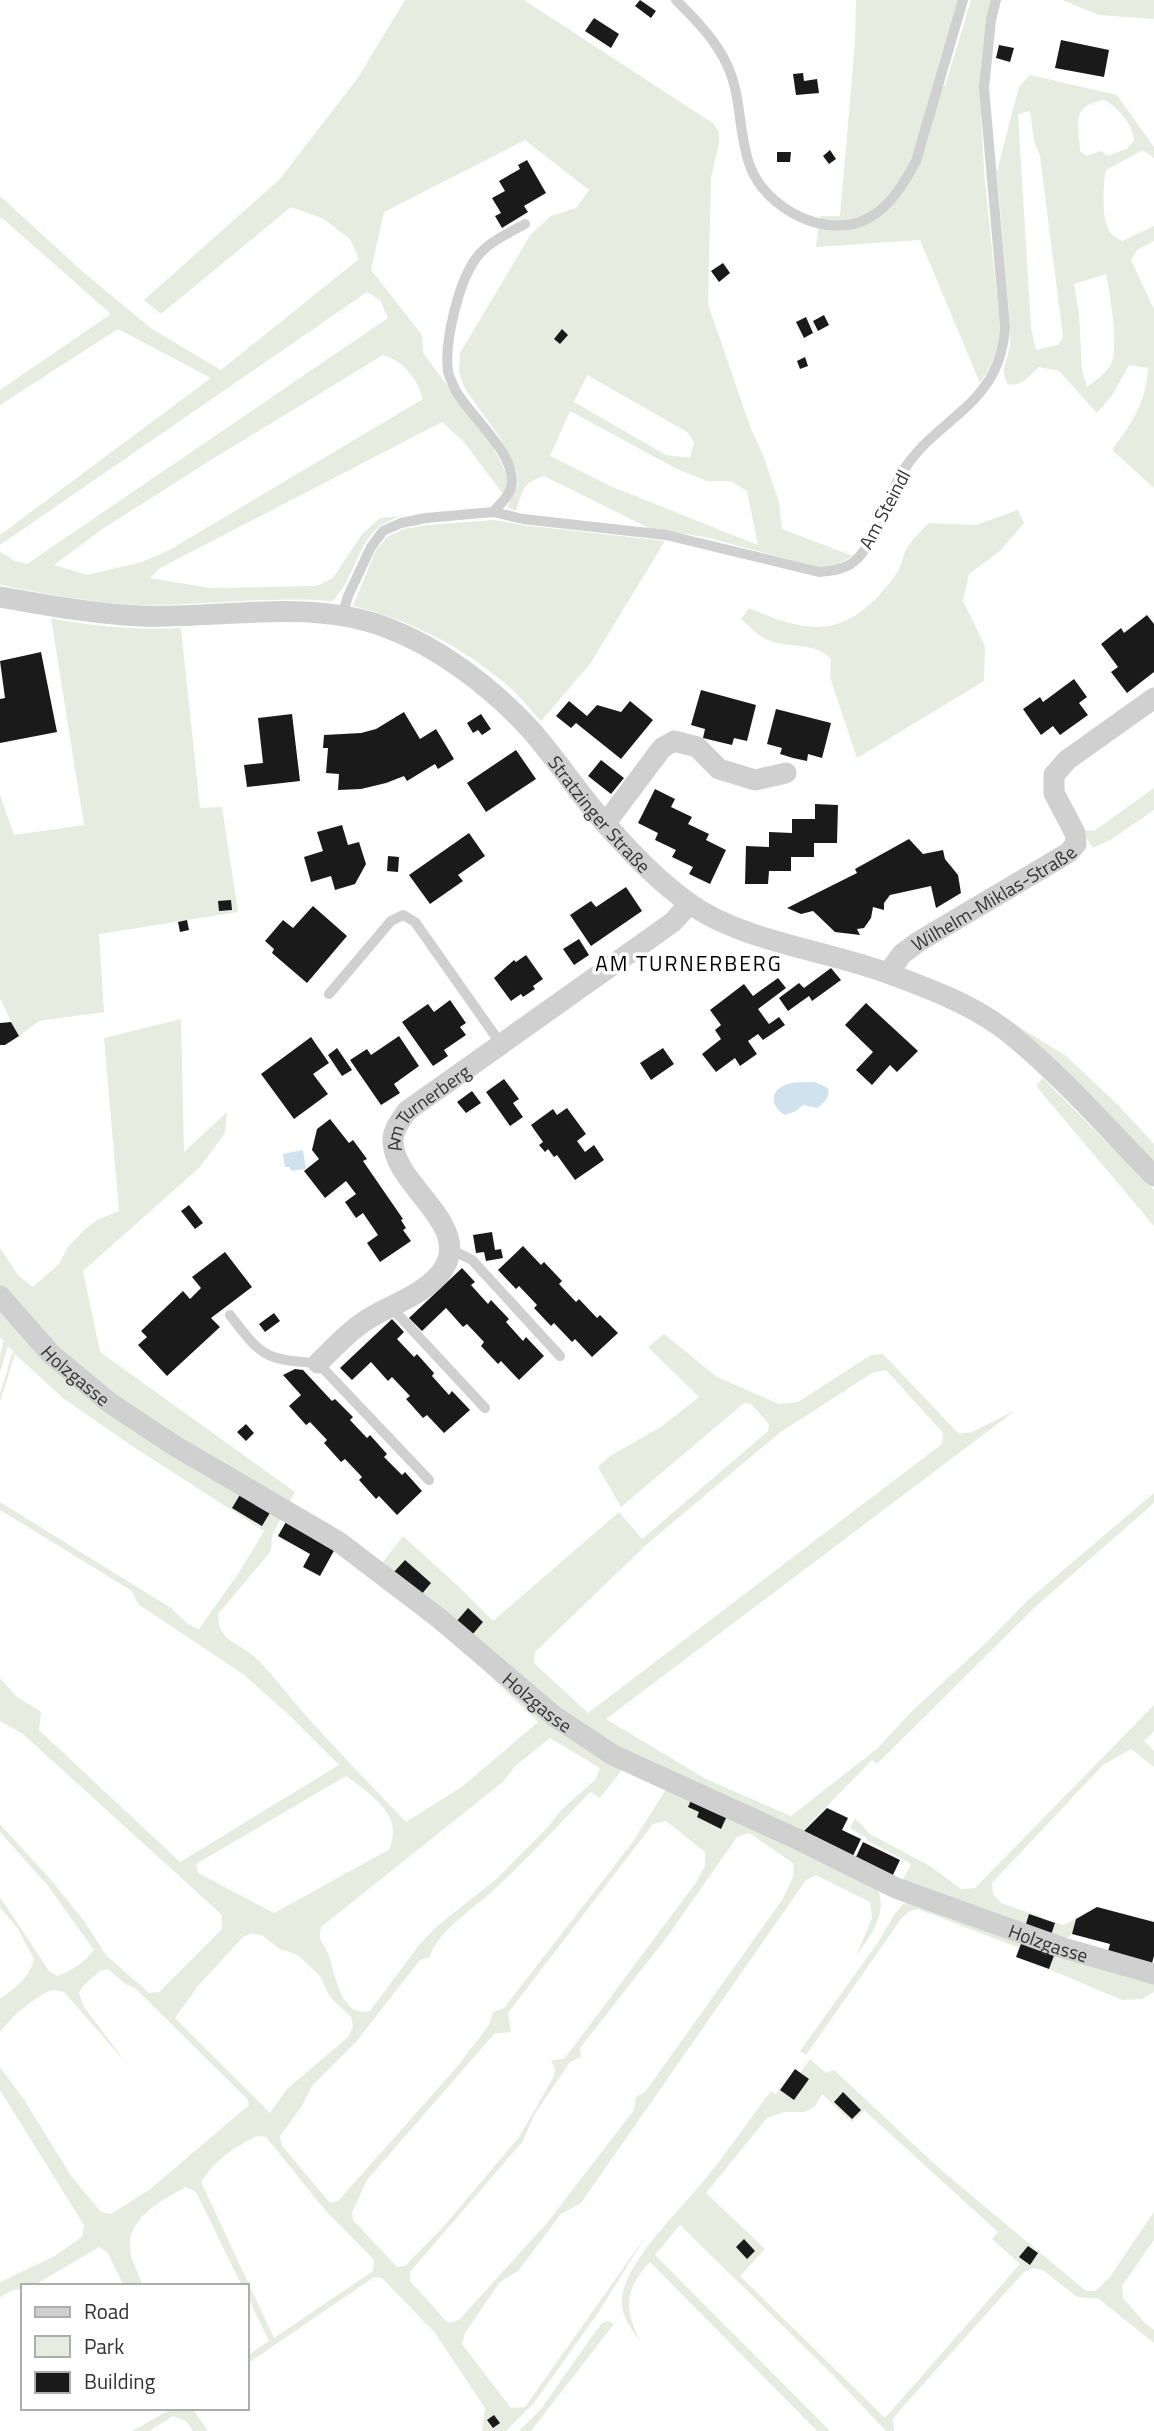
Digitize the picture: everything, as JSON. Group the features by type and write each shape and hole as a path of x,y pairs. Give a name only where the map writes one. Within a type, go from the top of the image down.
{"street":[{"name":"Stratzinger Straße","path":"0,597 88,613 144,616 297,611 342,616 384,627 421,644 454,664 499,698 531,729 605,824 645,865 689,904 729,927 888,973 965,1005 1007,1032 1049,1070 1154,1176"},
{"name":"Wilhelm-Miklas-Straße","path":"888,973 902,954 918,942 1068,853 1076,844 1075,833 1054,793 1054,775 1067,760 1154,698"},
{"path":"605,824 662,748 674,741 697,747 719,769 755,780 786,773"},
{"name":"Am Turnerberg","path":"450,1249 446,1228 402,1168 395,1153 393,1139 397,1126 407,1111 673,922 689,904"},
{"path":"318,1363 362,1323 426,1287 443,1270 450,1249"},
{"name":"Holzgasse","path":"0,1296 51,1354 110,1403 175,1447 339,1542 440,1619 554,1716 613,1755 795,1838 896,1888 1060,1947 1154,1974"}],"lane":[{"path":"676,0 712,40 728,66 737,95 750,167 761,185 776,202 796,215 819,223 842,225 867,219 886,205 903,185 916,162 963,0"},
{"name":"Am Steindl","path":"342,616 348,596 371,547 383,531 401,523 426,518 493,512 523,519 666,535 819,572 839,570 856,560 869,544 900,477 914,456 984,389 998,367 1004,346 1005,327 984,88 991,20 996,0"},
{"path":"493,512 508,495 513,484 511,473 494,439 457,392 448,373 447,351 453,317 469,270 477,256 491,244 525,224"},
{"path":"328,994 391,921 403,915 415,922 501,1044"},
{"path":"450,1249 472,1260 560,1356"},
{"path":"391,1307 485,1408"},
{"path":"230,1315 253,1344 270,1357 318,1363 429,1480"}],"green space":[{"path":"405,0 524,0 714,124 719,132 719,143 711,178 708,304 779,502 782,529 853,556 837,565 818,567 705,537 651,529 544,476 527,485 516,511 507,507 518,485 517,472 499,436 465,389 459,373 460,353 531,234 551,216 576,208 589,190 525,140 384,212 371,270 422,335 423,353 490,442 506,473 508,484 503,494 463,441 442,422 160,568 150,578 210,588 316,586 333,578 362,534 380,518 400,516 382,525 365,542 345,583 332,601 144,605 72,598 0,585 0,552 15,561 27,564 388,318 380,300 367,292 0,545 0,535 211,378 118,329 0,405 0,390 111,314 0,219 0,196 82,271 152,329 221,370 359,259 350,239 324,219 291,207 161,314 144,300 280,179 357,79","holes":["383,355 409,371 423,399 171,549 142,562 87,575 54,565 101,530","587,375 687,432 694,442 690,458 666,455 574,402","570,411 677,469 707,481 730,481 747,491 758,545 610,486 550,456"]},
{"path":"856,0 959,0 935,86 945,86 971,0 991,0 980,89 984,172 1000,327 994,356 980,383 920,240 816,247 820,216 840,216 855,43"},
{"path":"1062,0 1154,0 1154,19 1099,15"},
{"path":"1030,75 1117,95 1154,147 1154,158 1143,150 1106,170 1104,214 1108,229 1122,241 1154,226 1154,241 1137,250 1131,260 1154,309 1154,488 1112,450 1132,421 1141,402 1148,368 1129,365 1113,394 1097,413 1059,371 1039,367 1017,384 1008,384 1006,380 1004,371 1010,344 1010,326 997,171 1019,87","holes":["1104,100 1124,117 1134,140 1128,148 1108,156 1101,151 1086,156 1080,151 1079,117 1086,107","1030,111 1034,141 1040,156 1063,337 1058,345 1036,350 1031,328 1018,114","1106,274 1111,306 1114,333 1111,364 1104,374 1087,387 1082,371 1079,313 1074,284"]},
{"path":"1018,510 1024,523 1000,551 969,574 963,601 985,646 984,681 857,758 830,677 831,659 809,647 768,640 741,619 749,608 793,624 812,627 845,621 878,597 896,574 909,545 928,523 976,525"},
{"path":"494,520 665,541 590,664 541,721 507,685 454,647 415,627 353,606 376,550 387,537 404,529 428,525"},
{"path":"51,618 116,627 181,628 200,808 222,807 238,912 99,934 104,1012 39,1021 19,1036 0,999 0,795 14,835 84,825"},
{"path":"1154,788 1154,810 1110,840 1093,848 1081,830 1094,831"},
{"path":"181,1019 184,1152 227,1112 225,1133 200,1167 83,1271 100,1352 295,1492 272,1535 271,1551 218,1614 219,1624 226,1637 257,1659 406,1822 463,1786 538,1722 436,1625 625,1766 600,1798 590,1792 544,1841 440,1938 430,1957 420,1960 356,2042 312,2086 302,2106 280,2136 282,2146 330,2203 338,2201 456,2068 489,2025 493,2012 504,2008 632,1843 668,1786 876,1886 880,1895 880,1914 856,1956 872,1918 870,1902 816,1875 806,1880 581,2203 561,2214 518,2271 500,2282 465,2333 462,2344 511,2408 525,2407 646,2236 598,2313 534,2403 506,2431 482,2431 485,2408 435,2333 382,2278 374,2277 248,2363 248,2355 269,2341 248,2297 248,2284 241,2284 196,2192 186,2187 148,2211 134,2228 130,2249 142,2284 123,2284 107,2252 99,2247 36,2284 21,2284 21,2289 0,2297 0,2282 55,2256 82,2237 84,2225 0,2090 0,2067 25,2101 71,2176 101,2212 111,2214 149,2190 249,2105 248,2100 136,1989 108,1969 100,1971 79,1993 84,2007 127,2064 62,1991 53,1990 39,1996 0,2032 0,1999 25,1977 34,1959 18,1929 0,1907 0,1897 49,1971 57,1976 77,1966 94,1950 48,1886 0,1832 0,1824 52,1881 84,1921 106,1955 149,1993 159,1992 222,1929 222,1915 23,1734 0,1721 0,1678 17,1697 41,1712 39,1730 180,1862 339,1765 243,1674 138,1604 132,1591 0,1510 0,1502 171,1608 189,1625 199,1629 240,1571 264,1531 63,1398 15,1354 0,1402 13,1351 8,1346 0,1372 0,1355 4,1341 0,1338 0,1248 18,1275 33,1287 59,1264 68,1247 85,1229 97,1220 119,1211 104,1038","holes":["550,1738 600,1768 595,1780 562,1809 548,1827 495,1880 436,1927 419,1945 370,2011 360,2012 352,2008 345,2001 336,1982 328,1953 320,1939 321,1927 504,1781 514,1767","346,1776 376,1799 388,1814 393,1833 390,1849 274,1913 198,1873 196,1864","666,1821 705,1852 705,1866 695,1884 565,2058 551,2061 555,2069 553,2078 519,2137 444,2226 405,2266 397,2267 353,2220 352,2212 367,2180 494,2034 511,2032 508,2013 653,1824","749,1833 793,1863 794,1875 782,1900 645,2092 636,2097 634,2110 547,2223 459,2320 448,2323 410,2281 410,2272 523,2141 534,2115 570,2062 581,2057 580,2048 667,1937 737,1837","252,1933 263,1936 280,1949 298,1955 320,1976 330,1997 351,2017 353,2026 348,2037 287,2089 270,2113 175,2018 198,1986 243,1937","257,2136 266,2137 326,2211 374,2260 373,2271 274,2338 201,2182 226,2155"]},
{"path":"1015,1024 1066,1056 1118,1105 1154,1144 1154,1162 1057,1062"},
{"path":"1043,1078 1154,1190 1154,1226 1036,1086"},
{"path":"664,1334 717,1377 779,1404 798,1402 871,1355 883,1354 959,1434 972,1432 1016,1410 606,1719 706,1779 791,1816 877,1749 911,1712 1028,1600 1154,1493 1154,1503 1035,1607 877,1764 872,1760 798,1836 614,1751 380,1566 403,1536 493,1621 619,1512 642,1539 768,1431 769,1424 751,1404 744,1403 621,1507 598,1467 610,1456 661,1427 699,1397 648,1347","holes":["886,1370 943,1433 942,1444 588,1713 534,1663 535,1652 646,1545 778,1434 872,1373"]},
{"path":"1154,1705 1154,1731 1144,1741 1154,1751 1154,1767 1131,1749 1103,1765 992,1883 993,1894 1001,1903 1063,1925 1076,1919 1072,1934 1064,1941 901,1884 911,1864 866,1840 867,1838 850,1828 855,1818 870,1834 930,1866 961,1889 975,1888"},
{"path":"913,1901 1022,1941 1019,1948 918,1909 910,1911 901,1919 806,2055 800,2051 879,1941 894,1915 903,1904"},
{"path":"1055,1953 1154,1980 1154,1992 1142,1999 1122,2000 1049,1969"},
{"path":"810,2059 826,2073 834,2070 940,2169 1086,2291 1096,2291 1109,2278 1154,2212 1154,2240 1122,2286 1123,2298 1154,2330 1154,2343 1099,2299 1077,2297 1043,2270 1033,2268 1024,2272 900,2410 893,2419 894,2431 886,2431 833,2375 680,2225 655,2255 830,2431 817,2431 650,2262 635,2282 629,2300 631,2319 640,2341 626,2321 622,2303 626,2283 634,2267 771,2091 776,2095 780,2090 795,2099 809,2079 800,2073","holes":["822,2094 852,2122 864,2110 998,2232 992,2239 1020,2264 885,2418 740,2276 765,2249 706,2193 767,2118 784,2112 805,2112 815,2106"]},
{"path":"609,2321 614,2324 531,2431 519,2431 541,2409 602,2323"},
{"path":"169,2410 193,2410 208,2431 193,2431 186,2421 173,2416 149,2431 132,2431"}],"water":[{"path":"815,1082 828,1088 826,1100 817,1108 803,1105 785,1115 780,1112 774,1095 780,1088 792,1083"},
{"path":"303,1150 306,1169 292,1171 285,1167 283,1154"}],"building":[{"path":"640,0 656,11 651,18 635,6"},
{"path":"594,18 619,34 611,48 585,31"},
{"path":"1061,40 1109,50 1104,77 1055,68"},
{"path":"999,45 1014,48 1010,62 996,58"},
{"path":"803,73 804,81 817,79 819,93 796,95 793,74"},
{"path":"830,150 836,159 829,164 823,156"},
{"path":"777,152 791,152 790,162 777,162"},
{"path":"527,160 546,193 524,206 528,212 502,228 495,216 501,213 492,198 505,191 499,181 520,169 518,165"},
{"path":"723,263 730,273 719,282 711,271"},
{"path":"824,315 829,325 818,331 813,321"},
{"path":"806,317 813,333 804,338 796,322"},
{"path":"562,329 568,335 560,344 554,339"},
{"path":"805,357 808,366 800,369 797,361"},
{"path":"1147,615 1154,624 1154,672 1127,693 1111,672 1118,667 1101,644 1121,628 1124,633"},
{"path":"41,652 57,732 0,743 0,699 5,698 0,661"},
{"path":"1074,679 1087,697 1079,703 1088,715 1060,735 1053,726 1041,735 1023,709 1040,697 1043,702"},
{"path":"701,690 756,705 747,741 734,738 732,745 703,738 705,729 691,725"},
{"path":"569,701 587,716 597,705 621,712 630,701 653,720 621,759 576,723 571,728 556,716"},
{"path":"776,709 831,723 822,758 808,754 807,761 793,758 780,754 782,748 767,744"},
{"path":"404,712 420,739 436,729 454,759 438,769 435,764 407,781 404,776 361,789 338,790 339,774 326,773 328,748 323,748 324,735 361,733 376,729"},
{"path":"292,714 300,781 247,787 244,765 263,763 258,718"},
{"path":"481,714 491,729 482,735 478,730 473,733 467,723"},
{"path":"516,750 536,779 486,812 467,783"},
{"path":"601,760 624,778 611,794 588,776"},
{"path":"655,789 675,799 671,807 692,817 688,824 709,834 706,840 726,850 710,884 689,874 693,867 672,857 676,850 655,840 658,833 638,823"},
{"path":"815,804 838,805 837,843 814,843 814,857 791,857 791,871 769,871 768,884 745,884 746,846 769,847 769,832 792,833 792,819 815,819"},
{"path":"342,825 348,845 359,842 366,864 355,884 335,890 331,876 311,882 304,857 323,851 317,832"},
{"path":"469,833 485,856 458,875 463,881 430,904 409,875"},
{"path":"909,839 923,854 943,850 945,859 958,875 961,893 936,908 931,886 890,895 884,903 884,910 873,907 871,918 864,928 857,929 860,935 835,932 813,911 801,914 787,908 857,873 855,869"},
{"path":"388,856 399,857 398,872 387,871"},
{"path":"626,887 642,911 591,946 570,915 591,901 596,907"},
{"path":"231,900 232,910 219,911 218,901"},
{"path":"313,906 347,936 307,983 272,953 274,949 265,941 283,920 293,928"},
{"path":"187,920 189,930 180,932 178,922"},
{"path":"579,939 589,955 574,965 563,949"},
{"path":"526,955 543,979 533,986 535,989 511,1001 494,978 514,960 516,962"},
{"path":"831,968 841,980 812,1001 809,996 788,1011 779,998 799,983 804,988"},
{"path":"778,978 786,988 758,1009 769,1024 779,1017 785,1025 763,1040 758,1034 748,1041 757,1054 740,1066 735,1058 716,1072 702,1054 721,1039 715,1030 721,1025 710,1010 744,984 753,996"},
{"path":"450,1000 466,1023 460,1027 466,1035 444,1050 448,1056 433,1066 402,1022 428,1004 434,1012"},
{"path":"866,1003 918,1051 897,1072 890,1065 872,1085 856,1070 873,1052 845,1025"},
{"path":"11,1022 19,1036 5,1045 0,1045 0,1023"},
{"path":"399,1036 419,1066 394,1084 400,1093 381,1105 350,1060 367,1049 371,1055"},
{"path":"311,1037 329,1063 313,1074 328,1094 294,1119 261,1074"},
{"path":"337,1048 352,1070 342,1076 328,1055"},
{"path":"663,1048 674,1064 651,1080 640,1063"},
{"path":"504,1079 519,1099 513,1103 523,1117 510,1126 486,1092"},
{"path":"472,1091 481,1103 466,1113 457,1102"},
{"path":"567,1108 586,1134 577,1141 585,1152 594,1145 604,1160 575,1180 557,1155 554,1157 548,1149 545,1152 539,1145 543,1142 531,1125 553,1109 557,1115"},
{"path":"330,1119 349,1143 353,1140 367,1159 363,1161 403,1219 401,1220 406,1228 403,1230 411,1241 380,1262 367,1243 378,1235 363,1213 356,1218 345,1202 356,1194 346,1181 325,1198 304,1171 319,1159 312,1150 317,1129"},
{"path":"189,1205 203,1223 195,1229 181,1211"},
{"path":"492,1232 495,1250 501,1249 503,1258 486,1261 484,1252 476,1253 473,1235"},
{"path":"523,1246 541,1265 544,1262 562,1281 559,1284 576,1302 579,1299 597,1318 600,1315 618,1333 592,1357 575,1339 572,1342 554,1323 551,1326 534,1308 537,1305 519,1286 516,1289 498,1270"},
{"path":"225,1252 252,1287 211,1318 220,1327 167,1376 138,1345 147,1337 141,1331 183,1291 190,1299 201,1288 192,1277"},
{"path":"462,1268 475,1282 471,1285 488,1304 491,1300 509,1319 506,1322 523,1341 526,1337 544,1356 519,1380 501,1361 498,1364 481,1346 484,1342 467,1324 463,1327 446,1308 422,1331 409,1318"},
{"path":"274,1313 280,1321 265,1332 259,1324"},
{"path":"392,1319 404,1332 397,1339 414,1357 417,1354 449,1395 452,1391 470,1410 444,1433 427,1415 423,1418 406,1399 410,1396 392,1377 388,1381 371,1362 352,1380 340,1368"},
{"path":"295,1369 303,1370 332,1401 335,1399 353,1417 350,1420 367,1438 370,1435 387,1454 384,1457 402,1475 405,1472 422,1491 397,1515 379,1496 376,1499 359,1480 362,1477 345,1459 341,1462 324,1443 327,1440 310,1422 306,1425 289,1406 301,1395 283,1375"},
{"path":"246,1424 254,1433 246,1441 237,1432"},
{"path":"241,1493 271,1511 262,1526 232,1508"},
{"path":"287,1520 336,1547 320,1576 303,1567 310,1554 278,1536"},
{"path":"405,1560 431,1583 421,1595 394,1572"},
{"path":"468,1608 483,1622 472,1635 456,1622"},
{"path":"692,1798 727,1816 721,1829 697,1817 699,1812 688,1807"},
{"path":"827,1808 848,1818 842,1830 861,1839 852,1858 802,1833"},
{"path":"863,1842 900,1860 892,1877 855,1859"},
{"path":"1097,1907 1154,1922 1154,1956 1151,1967 1107,1955 1110,1944 1072,1934 1076,1919"},
{"path":"1029,1914 1055,1923 1051,1935 1025,1927"},
{"path":"1022,1941 1055,1953 1049,1969 1016,1957"},
{"path":"795,2069 809,2079 794,2100 780,2090"},
{"path":"843,2092 861,2110 852,2119 834,2102"},
{"path":"744,2239 755,2251 747,2259 736,2247"},
{"path":"1028,2246 1038,2253 1030,2265 1019,2257"},
{"path":"494,2415 500,2423 493,2428 487,2420"}],"district":[{"name":"AM TURNERBERG","path":"689,963"}]}
